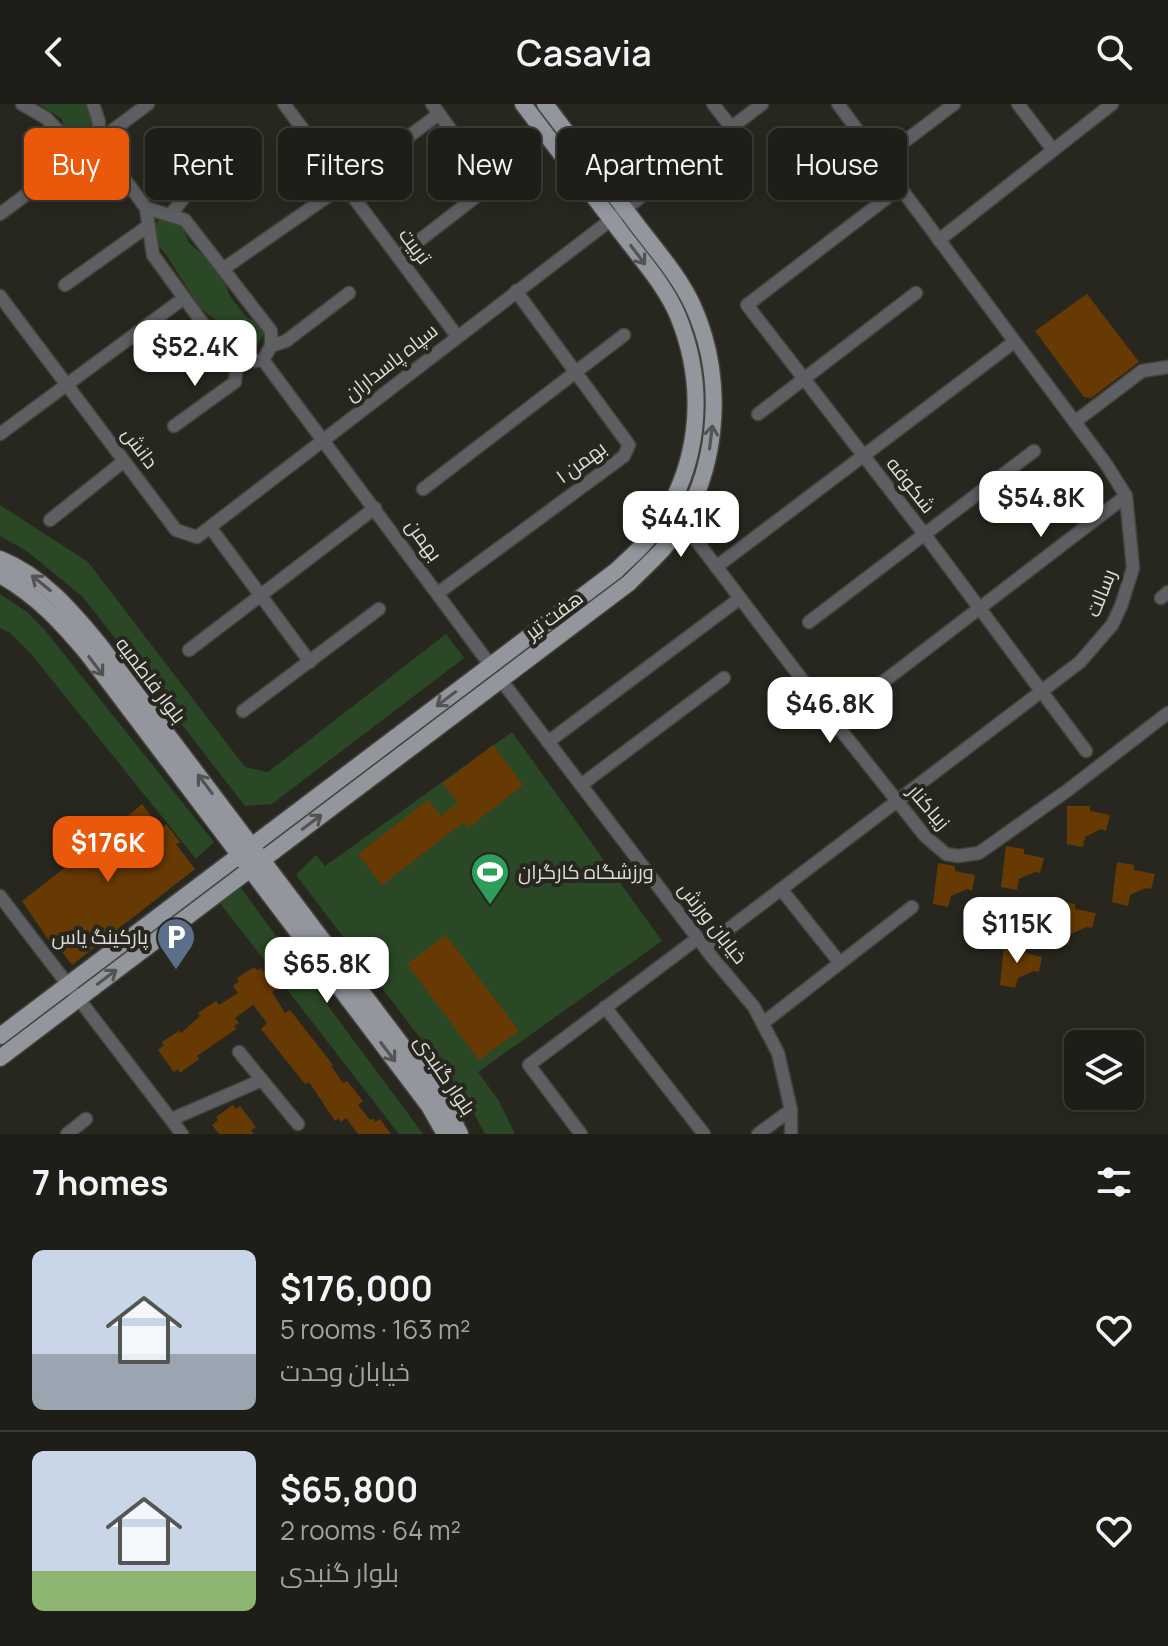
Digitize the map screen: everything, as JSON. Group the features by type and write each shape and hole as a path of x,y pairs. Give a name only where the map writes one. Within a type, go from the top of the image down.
{"main road":[{"name":"هفت تیر","path":"523,104 618,214"},
{"name":"هفت تیر","path":"72,992 496,673 617,570 651,536 676,496 692,452 697,405 692,358 687,343 670,302 618,214 545,104"},
{"name":"بلوار فاطمیه","path":"0,559 22,569 73,612 251,858"},
{"name":"بلوار فاطمیه","path":"0,575 34,596 62,622 251,858"},
{"name":"بلوار گنبدی","path":"251,858 429,1106 445,1134"},
{"name":"بلوار گنبدی","path":"251,858 441,1097 460,1134"},
{"path":"0,1036 72,992"},
{"path":"0,1058 72,992"}],"street":[{"path":"22,104 46,118 56,128"},
{"path":"93,104 98,128"},
{"path":"116,128 148,104"},
{"path":"713,104 731,127"},
{"name":"سپاه پاسداران","path":"197,537 762,104"},
{"name":"رسالت","path":"838,104 856,128"},
{"path":"907,140 954,104"},
{"path":"1018,104 1053,150"},
{"path":"939,240 1112,104"},
{"name":"تربیت","path":"291,107 305,128"},
{"path":"398,257 491,185 436,109 412,130"},
{"path":"129,185 146,208 153,255 217,343 237,363"},
{"name":"رسالت","path":"581,1134 529,1065 605,1007 781,889 1080,662 1102,638 1121,606 1133,568 1126,496 1076,421 907,195"},
{"path":"0,214 24,196"},
{"path":"171,214 182,200"},
{"path":"223,269 322,200"},
{"name":"تربیت","path":"355,200 457,336"},
{"name":"شکوفه","path":"884,200 747,305 925,535 1086,751"},
{"path":"146,208 185,220 271,331 271,346 263,360 237,363"},
{"path":"65,285 148,226"},
{"name":"بهمن ۱","path":"438,593 624,456 629,445 516,291"},
{"path":"271,346 286,341 349,293"},
{"path":"758,414 916,293"},
{"name":"دانش","path":"0,296 176,530 197,537"},
{"path":"0,434 184,298"},
{"path":"423,489 624,335"},
{"path":"716,567 1014,342"},
{"name":"بهمن","path":"263,360 496,673"},
{"path":"174,426 235,382 237,363"},
{"path":"1076,421 1142,371 1168,367"},
{"path":"809,622 1034,451"},
{"path":"50,520 124,461"},
{"path":"870,692 1126,496"},
{"path":"189,650 375,508"},
{"path":"210,527 310,662"},
{"name":"زیباکنار","path":"696,540 897,801 925,836 946,854 979,853 1168,713"},
{"path":"548,742 739,599"},
{"path":"243,711 379,609"},
{"name":"خیابان ورزش","path":"496,673 754,1007 778,1053 791,1110 791,1134"},
{"path":"581,785 724,678"},
{"path":"781,889 840,963"},
{"path":"0,896 182,1134"},
{"path":"763,1023 912,907"},
{"path":"605,1007 704,1134"},
{"path":"239,1052 298,1124"},
{"path":"172,1119 262,1080"},
{"path":"758,1134 791,1110"},
{"path":"67,1134 86,1119"}],"green space":[{"path":"39,104 86,104 92,123 88,127 69,128 63,125 62,119"},
{"path":"162,217 182,226 189,243 207,258 246,317 260,324 264,334 256,347 241,353 229,348 218,322 200,308 155,241 154,226"},
{"path":"0,505 88,562 245,767 268,772 446,634 464,658 272,804 245,806 83,597 28,552 0,536"},
{"path":"0,594 27,612 44,629 214,842 196,859 32,655 9,632 0,628"},
{"name":"ورزشگاه کارگران","path":"512,732 662,941 478,1072 499,1101 515,1134 485,1134 465,1097 296,875 316,855 325,866"},
{"path":"240,887 423,1134 399,1134 220,903"}],"building":[{"path":"1087,294 1139,362 1091,398 1084,397 1035,331"},
{"path":"493,745 523,785 468,828 464,822 382,885 358,854 428,800 441,816 458,803 443,783"},
{"path":"142,804 161,829 166,824 180,842 176,844 195,869 72,965 59,948 56,951 22,901 67,866 64,864 102,833 104,836"},
{"path":"1067,806 1090,806 1090,811 1110,815 1106,831 1101,829 1085,837 1083,847 1067,844"},
{"path":"1006,846 1024,849 1024,854 1044,858 1040,873 1019,879 1017,890 1001,887"},
{"path":"1117,862 1134,865 1134,870 1155,874 1151,889 1130,895 1128,906 1112,902"},
{"path":"938,863 975,875 972,891 967,889 951,896 948,907 933,904"},
{"path":"1058,901 1075,904 1075,909 1096,913 1092,928 1071,934 1069,945 1053,942"},
{"path":"446,935 519,1031 479,1060 407,964"},
{"path":"1004,945 1022,947 1022,952 1042,957 1039,972 1018,978 1015,988 1000,985"},
{"path":"254,967 257,970 261,968 277,988 272,992 285,1013 290,1010 333,1065 343,1083 347,1081 363,1101 358,1105 370,1120 373,1118 375,1122 380,1119 391,1134 358,1134 346,1118 341,1122 339,1118 335,1121 309,1082 305,1084 261,1029 267,1023 253,1005 235,1018 239,1023 234,1026 236,1029 197,1056 199,1059 180,1073 178,1069 174,1072 158,1050 164,1045 162,1042 179,1031 181,1033 200,1016 198,1013 216,1001 219,1005 238,993 233,986 239,981 237,978"},
{"path":"233,1105 236,1109 240,1106 256,1127 251,1130 254,1134 219,1134 212,1125 218,1120 216,1117"}],"place":[{"name":"ورزشگاه کارگران","path":"490,906"},
{"name":"پارکینگ یاس","path":"176,971"}]}
